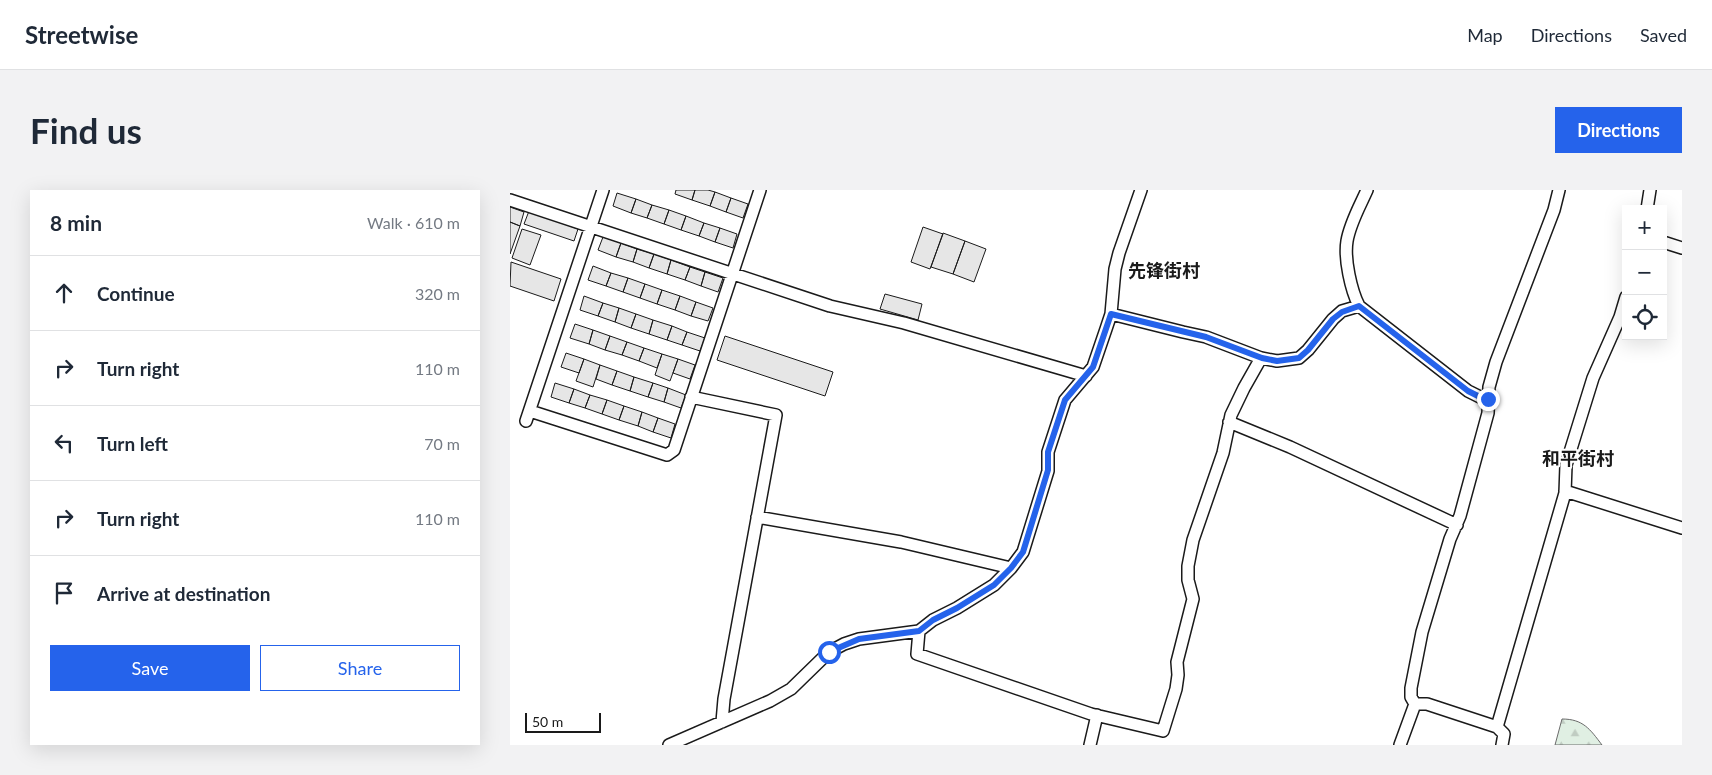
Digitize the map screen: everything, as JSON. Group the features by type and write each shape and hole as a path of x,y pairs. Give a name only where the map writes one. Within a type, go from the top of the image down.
{"street":[{"path":"603,190 528,416 667,455 674,450 760,190"},
{"path":"669,745 791,690 829,652 844,644 859,639 919,631 933,620 957,608 994,585 1011,568 1023,552 1048,470 1048,452 1065,400 1093,367 1111,314 1115,269 1119,253 1140,190"},
{"path":"1367,190 1354,218 1347,245 1347,262 1355,298 1359,306 1468,391 1488,401"},
{"path":"1400,745 1415,704 1411,697 1411,688 1422,632 1450,539 1460,516 1488,412 1489,387 1496,362 1554,210 1559,190"},
{"path":"1647,205 1650,190"},
{"path":"510,200 830,306 904,322 1086,376"},
{"path":"1667,243 1682,248"},
{"path":"1111,314 1206,337 1262,358 1277,361 1299,358 1308,350 1333,319 1342,312 1359,306"},
{"path":"1497,727 1565,491 1566,465 1590,386 1622,310"},
{"path":"919,631 917,654 1097,716 1163,731 1176,689 1177,662 1193,599 1188,580 1188,566 1193,540 1223,453 1229,422 1244,388 1262,358"},
{"path":"691,397 776,415 724,699 722,722"},
{"path":"1229,422 1290,447 1457,524"},
{"path":"1565,491 1682,528"},
{"path":"757,517 901,542 1011,568"},
{"path":"1415,704 1427,704 1497,727 1504,734 1502,745"},
{"path":"1090,745 1097,716"}],"green space":[{"path":"1562,719 1581,723 1594,734 1602,745 1555,745"}],"building":[{"path":"676,190 695,190 692,200 675,194"},
{"path":"695,190 715,192 710,206 692,200"},
{"path":"715,192 731,198 726,212 710,206"},
{"path":"617,193 636,199 631,213 613,206"},
{"path":"731,198 748,204 743,218 726,212"},
{"path":"636,199 652,205 647,218 631,213"},
{"path":"652,205 669,210 664,224 647,218"},
{"path":"510,207 524,212 520,226 510,222"},
{"path":"669,210 686,216 681,230 664,224"},
{"path":"529,211 578,229 574,241 524,224"},
{"path":"686,216 704,223 699,236 681,230"},
{"path":"510,222 520,226 510,254"},
{"path":"704,223 720,228 715,242 699,236"},
{"path":"923,227 943,234 930,269 911,262"},
{"path":"720,228 737,234 733,248 715,242"},
{"path":"522,229 541,235 530,265 512,258"},
{"path":"943,233 965,241 953,274 931,267"},
{"path":"603,237 621,243 616,257 598,250"},
{"path":"965,241 986,249 974,282 953,274"},
{"path":"621,243 637,249 633,262 616,257"},
{"path":"637,249 654,254 649,268 633,262"},
{"path":"654,254 671,260 667,274 649,268"},
{"path":"671,260 690,267 685,280 667,274"},
{"path":"511,262 561,279 554,301 510,286"},
{"path":"593,266 611,273 606,286 588,280"},
{"path":"690,267 705,272 701,286 685,280"},
{"path":"705,272 723,278 718,292 701,286"},
{"path":"611,273 628,278 623,292 606,286"},
{"path":"628,278 645,284 640,298 623,292"},
{"path":"645,284 662,290 657,304 640,298"},
{"path":"662,290 680,296 675,310 657,304"},
{"path":"885,294 922,304 918,320 880,309"},
{"path":"584,296 603,303 598,316 580,310"},
{"path":"680,296 696,302 691,316 675,310"},
{"path":"696,302 713,308 708,321 691,316"},
{"path":"603,303 619,308 615,322 598,316"},
{"path":"619,308 636,314 631,328 615,322"},
{"path":"636,314 653,320 649,334 631,328"},
{"path":"653,320 672,326 667,340 649,334"},
{"path":"575,324 593,330 589,344 570,338"},
{"path":"672,326 687,332 682,345 667,340"},
{"path":"593,330 610,336 605,350 589,344"},
{"path":"687,332 705,338 700,351 682,345"},
{"path":"610,336 627,342 622,355 605,350"},
{"path":"725,336 833,372 825,396 717,360"},
{"path":"627,342 644,348 639,361 622,355"},
{"path":"644,348 662,354 657,368 639,361"},
{"path":"566,353 584,359 579,373 561,367"},
{"path":"662,354 678,359 670,381 655,375"},
{"path":"584,359 600,365 593,387 576,381"},
{"path":"678,359 695,365 690,379 673,373"},
{"path":"600,365 617,371 612,385 596,379"},
{"path":"617,371 634,377 630,391 612,385"},
{"path":"634,377 653,383 648,397 630,391"},
{"path":"555,383 574,389 569,403 551,397"},
{"path":"653,383 668,388 664,402 648,397"},
{"path":"668,388 686,395 681,408 664,402"},
{"path":"574,389 590,395 585,408 569,403"},
{"path":"590,395 607,400 602,414 585,408"},
{"path":"607,400 624,406 619,420 602,414"},
{"path":"624,406 642,412 638,426 619,420"},
{"path":"642,412 658,418 653,432 638,426"},
{"path":"658,418 675,424 671,438 653,432"}],"district":[{"name":"先锋街村","path":"1164,270"},
{"name":"和平街村","path":"1578,458"}],"route":[{"path":"829,652 859,639 919,631 933,620 957,608 994,585 1011,568 1023,552 1048,470 1048,452 1065,400 1093,367 1111,314 1206,337 1262,358 1277,361 1299,358 1308,350 1333,319 1349,308 1359,306 1468,391 1488,401 1488,399"}]}
